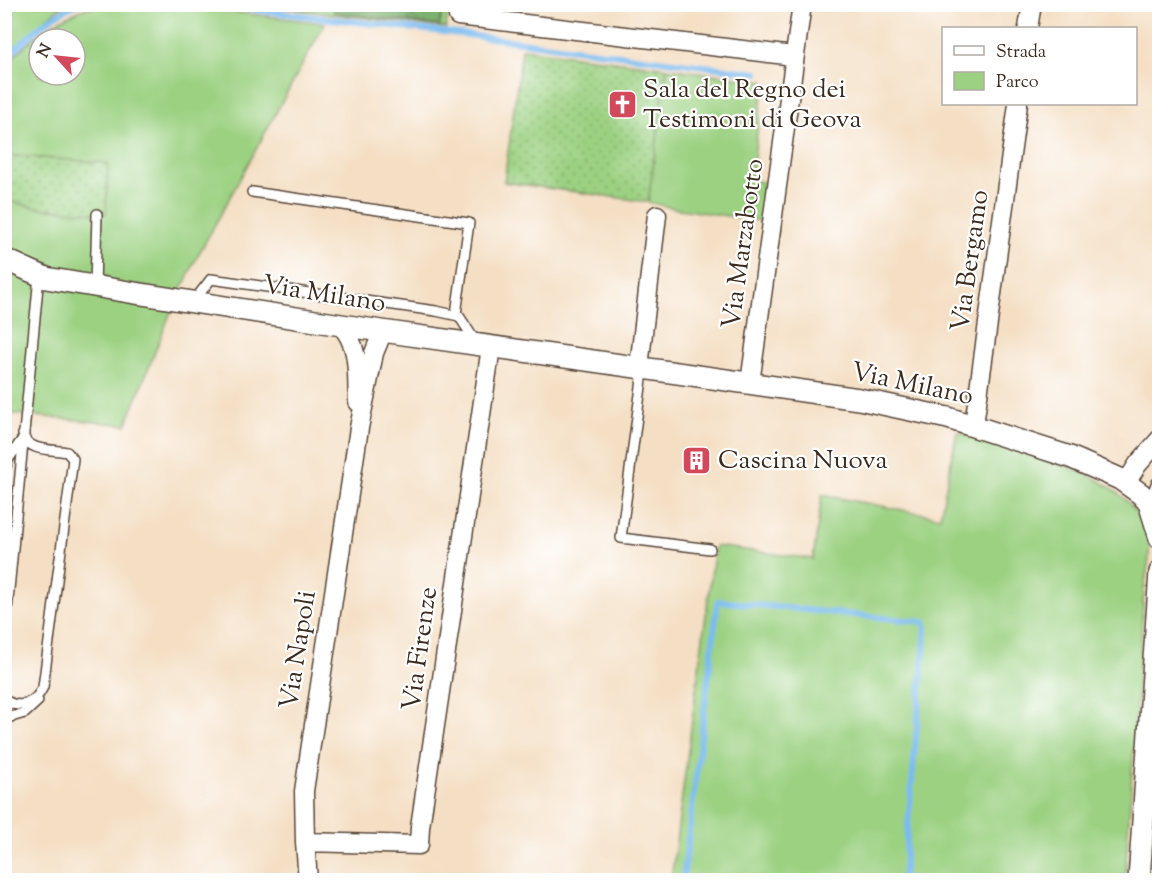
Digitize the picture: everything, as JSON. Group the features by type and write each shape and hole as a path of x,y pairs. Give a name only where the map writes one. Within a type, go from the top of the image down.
{"street":[{"name":"Via Marzabotto","path":"750,383 802,4"},
{"path":"1028,27 1032,4"},
{"path":"458,16 794,56"},
{"name":"Via Bergamo","path":"974,425 1018,105"},
{"path":"639,367 657,215"},
{"name":"Via Milano","path":"4,259 39,276 95,286 341,325 859,399 974,425 1071,457 1101,469 1126,483 1142,494 1154,508 1160,538"},
{"name":"Via Napoli","path":"341,325 352,338 355,349 359,428"},
{"name":"Via Napoli","path":"308,880 304,791 359,428 374,353 383,331"},
{"name":"Via Firenze","path":"305,842 419,845 482,345"},
{"path":"1126,483 1138,464 1160,439"},
{"path":"1154,508 1160,486"},
{"path":"1139,880 1154,744 1160,572"}],"lane":[{"path":"252,192 469,223 456,315"},
{"path":"95,286 97,214"},
{"path":"4,642 39,276"},
{"path":"193,302 211,279 456,315 482,345"},
{"path":"639,367 642,379 621,538 710,549"},
{"path":"4,473 8,459 20,443 23,432"},
{"path":"4,718 19,716 30,709 40,696 73,459 67,452 29,445 24,440 23,432"},
{"path":"4,699 16,705 29,703 39,695 43,684"}],"green space":[{"path":"334,4 443,5 440,26 334,12"},
{"path":"14,5 65,5 37,27 27,27 27,36 5,55 5,24"},
{"path":"95,5 172,5 325,23 194,263 170,314 126,425 5,413 5,65 27,44 27,87 87,87 87,27 49,27"},
{"path":"258,5 449,5 446,28"},
{"path":"522,49 667,68 648,202 504,182"},
{"path":"667,68 764,81 751,180 767,183 761,221 648,202"},
{"path":"4,155 108,163 106,214 38,208 5,200"},
{"path":"957,432 1066,466 1104,483 1120,494 1133,508 1143,525 1149,546 1149,557 1144,591 1125,880 671,880 715,546 813,559 822,495 940,517"}],"waterway":[{"path":"4,61 48,20 79,4"},
{"path":"204,4 460,34 757,73"},
{"path":"4,288 9,290"},
{"path":"683,880 718,601 924,622 926,627 903,880"},
{"path":"1154,856 1160,857"}],"place":[{"name":"Sala del Regno dei Testimoni di Geova","path":"622,105"},
{"name":"Cascina Nuova","path":"697,461"}]}
